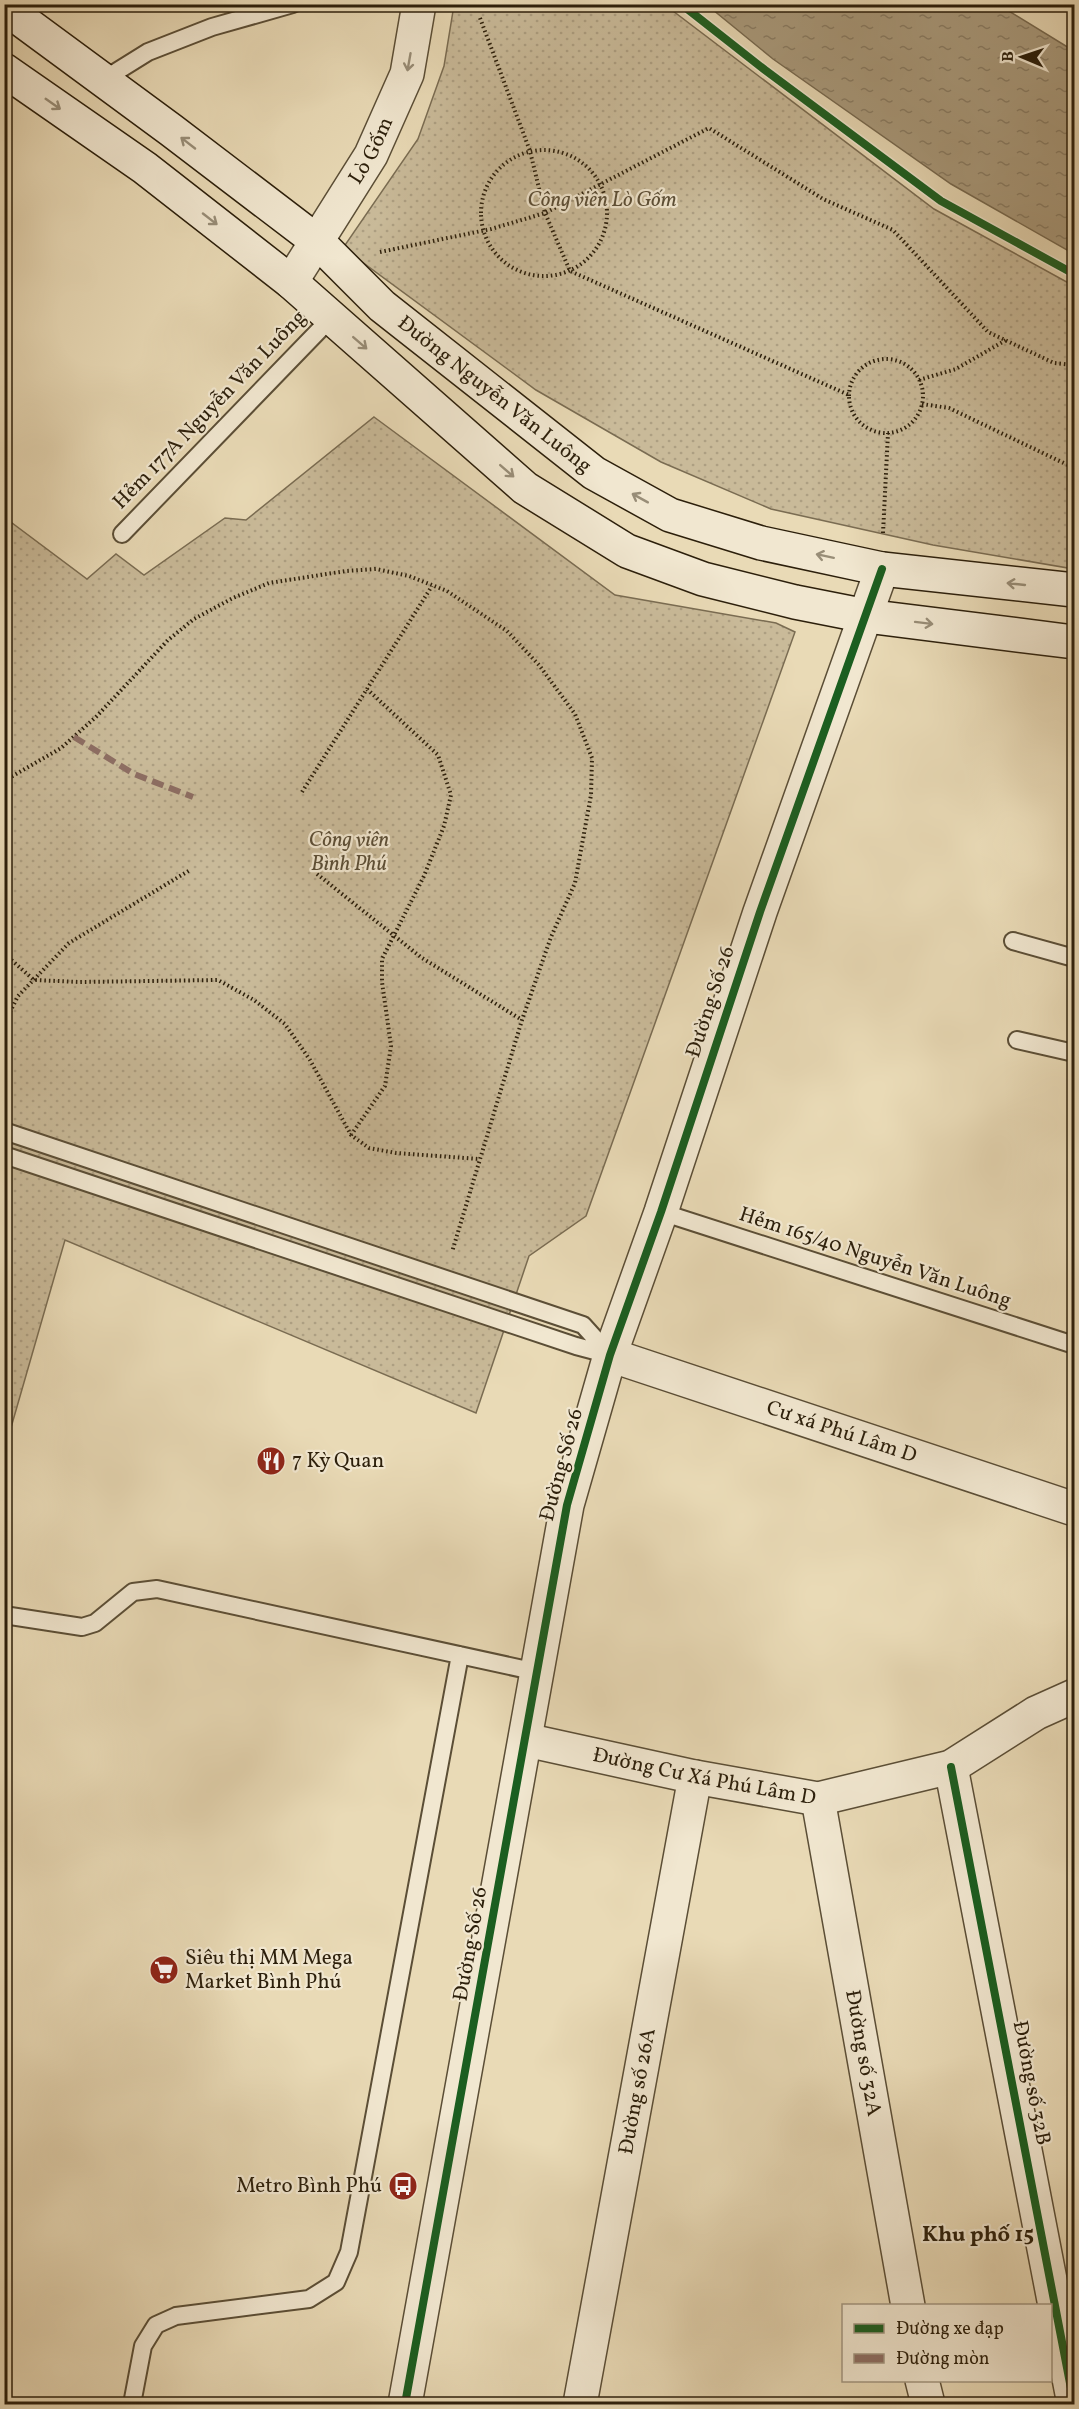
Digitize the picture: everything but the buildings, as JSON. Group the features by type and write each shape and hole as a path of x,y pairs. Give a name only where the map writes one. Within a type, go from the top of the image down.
{"street":[{"name":"Lò Gốm","path":"291,282 371,155 407,74 418,4"},
{"name":"Đường Nguyễn Văn Luông","path":"10,8 318,242 382,306 594,472 670,515 761,543 882,569 1074,590"},
{"path":"4,70 145,168 291,282 525,488 627,551 703,579 795,602 866,616 1074,642"},
{"name":"Đường Số 26","path":"405,2404 567,1505 610,1355 662,1212 760,912 882,569"},
{"name":"Cư xá Phú Lâm D","path":"610,1355 1074,1509"},
{"name":"Đường Cư Xá Phú Lâm D","path":"526,1740 694,1777 818,1799 951,1767 1036,1713 1074,1696"},
{"name":"Đường số 32B","path":"951,1767 1074,2404"},
{"name":"Đường số 26A","path":"580,2404 694,1777"},
{"name":"Đường số 32A","path":"818,1799 908,2304"},
{"path":"922,2382 928,2404"}],"lane":[{"path":"103,80 157,48 213,27 293,4"},
{"name":"Hẻm 177A Nguyễn Văn Luông","path":"122,534 331,318"},
{"path":"1013,941 1074,958"},
{"path":"1017,1040 1074,1053"},
{"path":"4,1131 583,1325 610,1355"},
{"path":"4,1155 576,1346 610,1355"},
{"name":"Hẻm 165/40 Nguyễn Văn Luông","path":"662,1212 1074,1345"},
{"path":"4,1615 82,1627 95,1623 133,1592 157,1589 537,1672"},
{"path":"132,2404 142,2346 156,2325 176,2316 309,2299 336,2282 349,2252 460,1655"}],"path":[{"path":"480,18 530,151 545,213 570,271 849,395"},
{"path":"379,252 483,231 545,213 709,128 823,199 893,230 988,332 1054,363 1074,365"},
{"path":"551,150 571,156 588,167 600,184 607,204 606,225 600,244 587,260 570,271 549,277 527,275 508,266 493,250 483,231 481,211 485,191 495,173 510,159 530,151 551,150"},
{"path":"919,380 956,369 1006,340"},
{"path":"878,360 902,363 912,370 919,380 922,404 918,415 909,425 899,431 875,432 856,418 850,407 851,383 858,372 878,360"},
{"path":"922,404 949,408 1074,468"},
{"path":"883,534 888,433"},
{"path":"4,781 62,748 96,717 168,640 194,619 233,598 269,583 346,571 376,569 409,576 447,591 473,607 507,631 539,665 574,714 592,758 591,795 575,883 551,937 522,1020 444,1279"},
{"path":"302,792 432,586"},
{"path":"351,1135 385,1086 391,1046 382,982 382,959 424,876 444,826 452,795 438,755 367,689"},
{"path":"4,1024 18,996 69,943 190,870"},
{"path":"317,874 422,958 522,1020"},
{"path":"4,949 9,958 34,980 80,982 219,980 254,1000 285,1024 310,1060 351,1135 369,1148 396,1153 479,1159"}],"green space":[{"name":"Công viên Lò Gốm","path":"454,5 665,5 934,209 1074,286 1074,569 933,545 771,509 661,462 536,390 343,248 418,139 444,66"},
{"name":"Công viên Bình Phú","path":"374,417 615,595 776,623 795,632 586,1216 529,1256 476,1413 65,1240 8,1438 5,1438 4,517 87,579 116,554 144,575 225,518 246,520"}],"water":[{"path":"707,5 999,5 1074,51 1074,254 951,184 773,59"}],"marked path":[{"path":"74,737 134,774 193,797"}],"cycle path":[{"path":"681,4 765,70 941,201 1074,274"},
{"path":"405,2404 567,1505 610,1355 661,1212 760,912 882,569"},
{"path":"951,1767 1074,2404"}],"place":[{"name":"7 Kỳ Quan","path":"271,1461"},
{"name":"Siêu thị MM Mega Market Bình Phú","path":"164,1970"},
{"name":"Metro Bình Phú","path":"403,2186"}],"district":[{"name":"Khu phố 15","path":"978,2235"}]}
